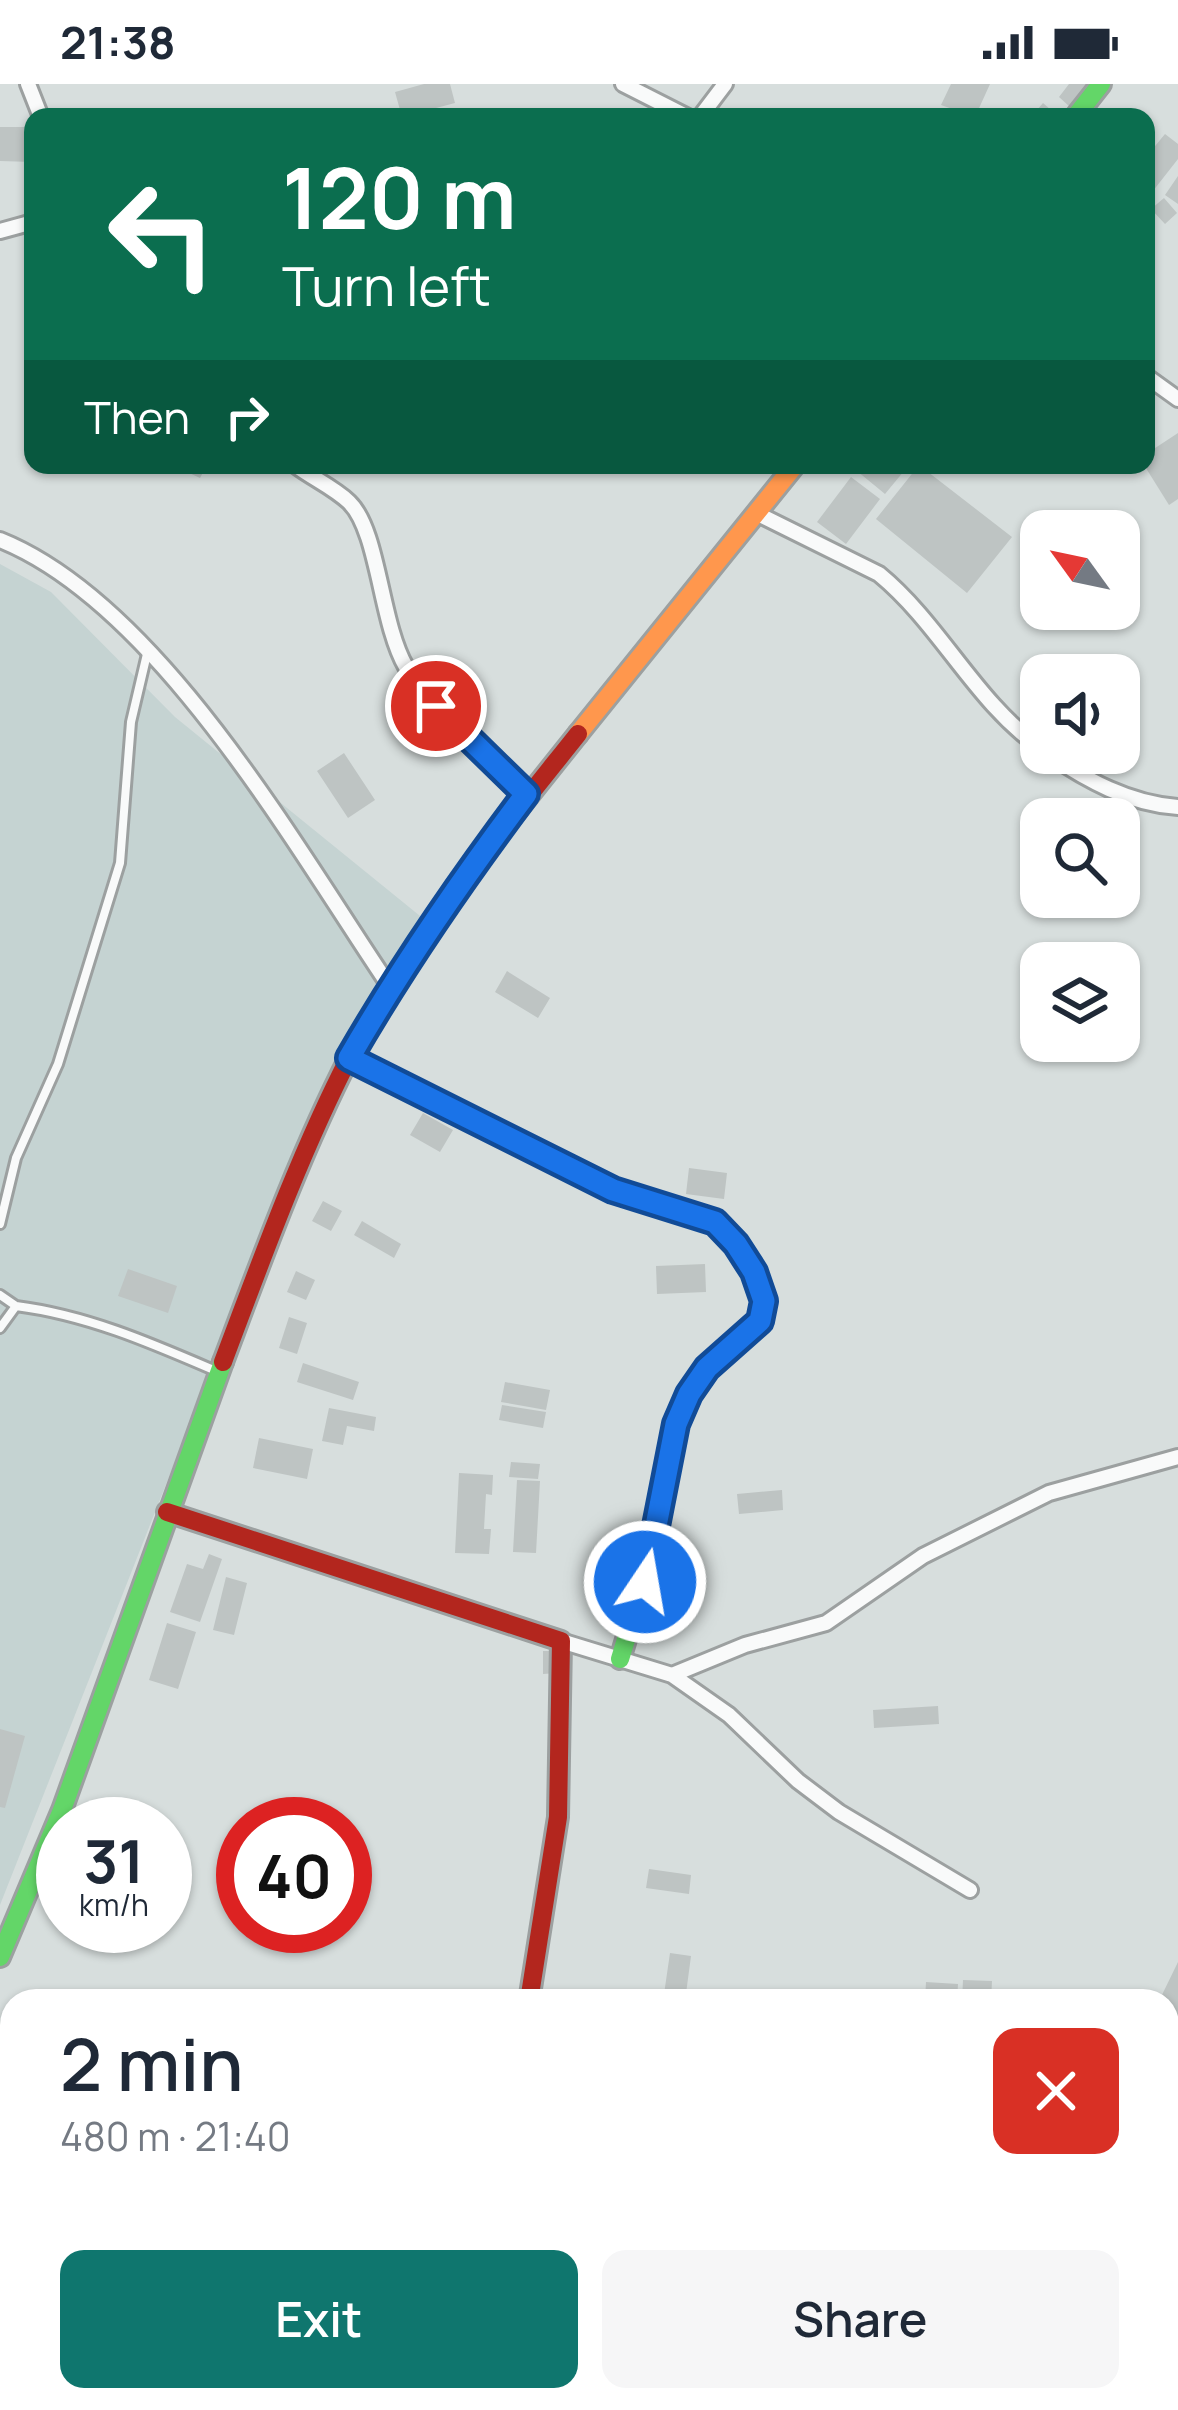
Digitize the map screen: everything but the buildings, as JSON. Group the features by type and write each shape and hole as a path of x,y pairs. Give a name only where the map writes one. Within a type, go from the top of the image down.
{"main road":[{"path":"1082,108 1101,84"},
{"path":"0,1958 62,1810 166,1512 260,1264 349,1058 466,873 788,474"},
{"path":"349,1058 596,1182 715,1222 754,1272 764,1301 760,1321 707,1368 676,1424 651,1558 620,1659"},
{"path":"166,1512 561,1641 558,1817 531,1989"}],"street":[{"path":"623,84 670,108"},
{"path":"707,108 725,84"},
{"path":"308,474 349,502 362,519 388,627 406,668 436,706 526,794"},
{"path":"756,513 879,574 926,619 990,704 1020,730"},
{"path":"0,540 66,576 147,650 237,760 390,988"},
{"path":"1079,774 1126,796 1178,807"},
{"path":"672,1675 745,1645 826,1624 923,1556 1048,1492 1178,1457"},
{"path":"561,1641 672,1675 729,1714 838,1812 970,1890"}],"lane":[{"path":"0,1224 16,1158 58,1064 120,863 131,722 147,650"},
{"path":"0,1295 16,1306 118,1329 221,1373"},
{"path":"0,1328 16,1306"}],"shaded area":[{"path":"0,564 51,592 175,717 425,920 262,1241 43,1797 36,1797 36,1814 0,1905"}],"traffic: fast":[{"path":"1082,108 1101,84"},
{"path":"349,1058 613,1190 715,1223 754,1272 764,1301 760,1321 707,1368 676,1424 651,1558 620,1659"},
{"path":"0,1957 62,1810 223,1362"}],"traffic: slow":[{"path":"578,734 788,474"}],"traffic: jam":[{"path":"223,1362 314,1131 374,1013 456,890 578,734"},
{"path":"167,1512 561,1641 558,1817 531,1989"}],"route":[{"path":"436,706 526,794 466,873 349,1058 613,1190 715,1222 754,1272 764,1301 760,1321 707,1368 676,1424 645,1582"}]}
